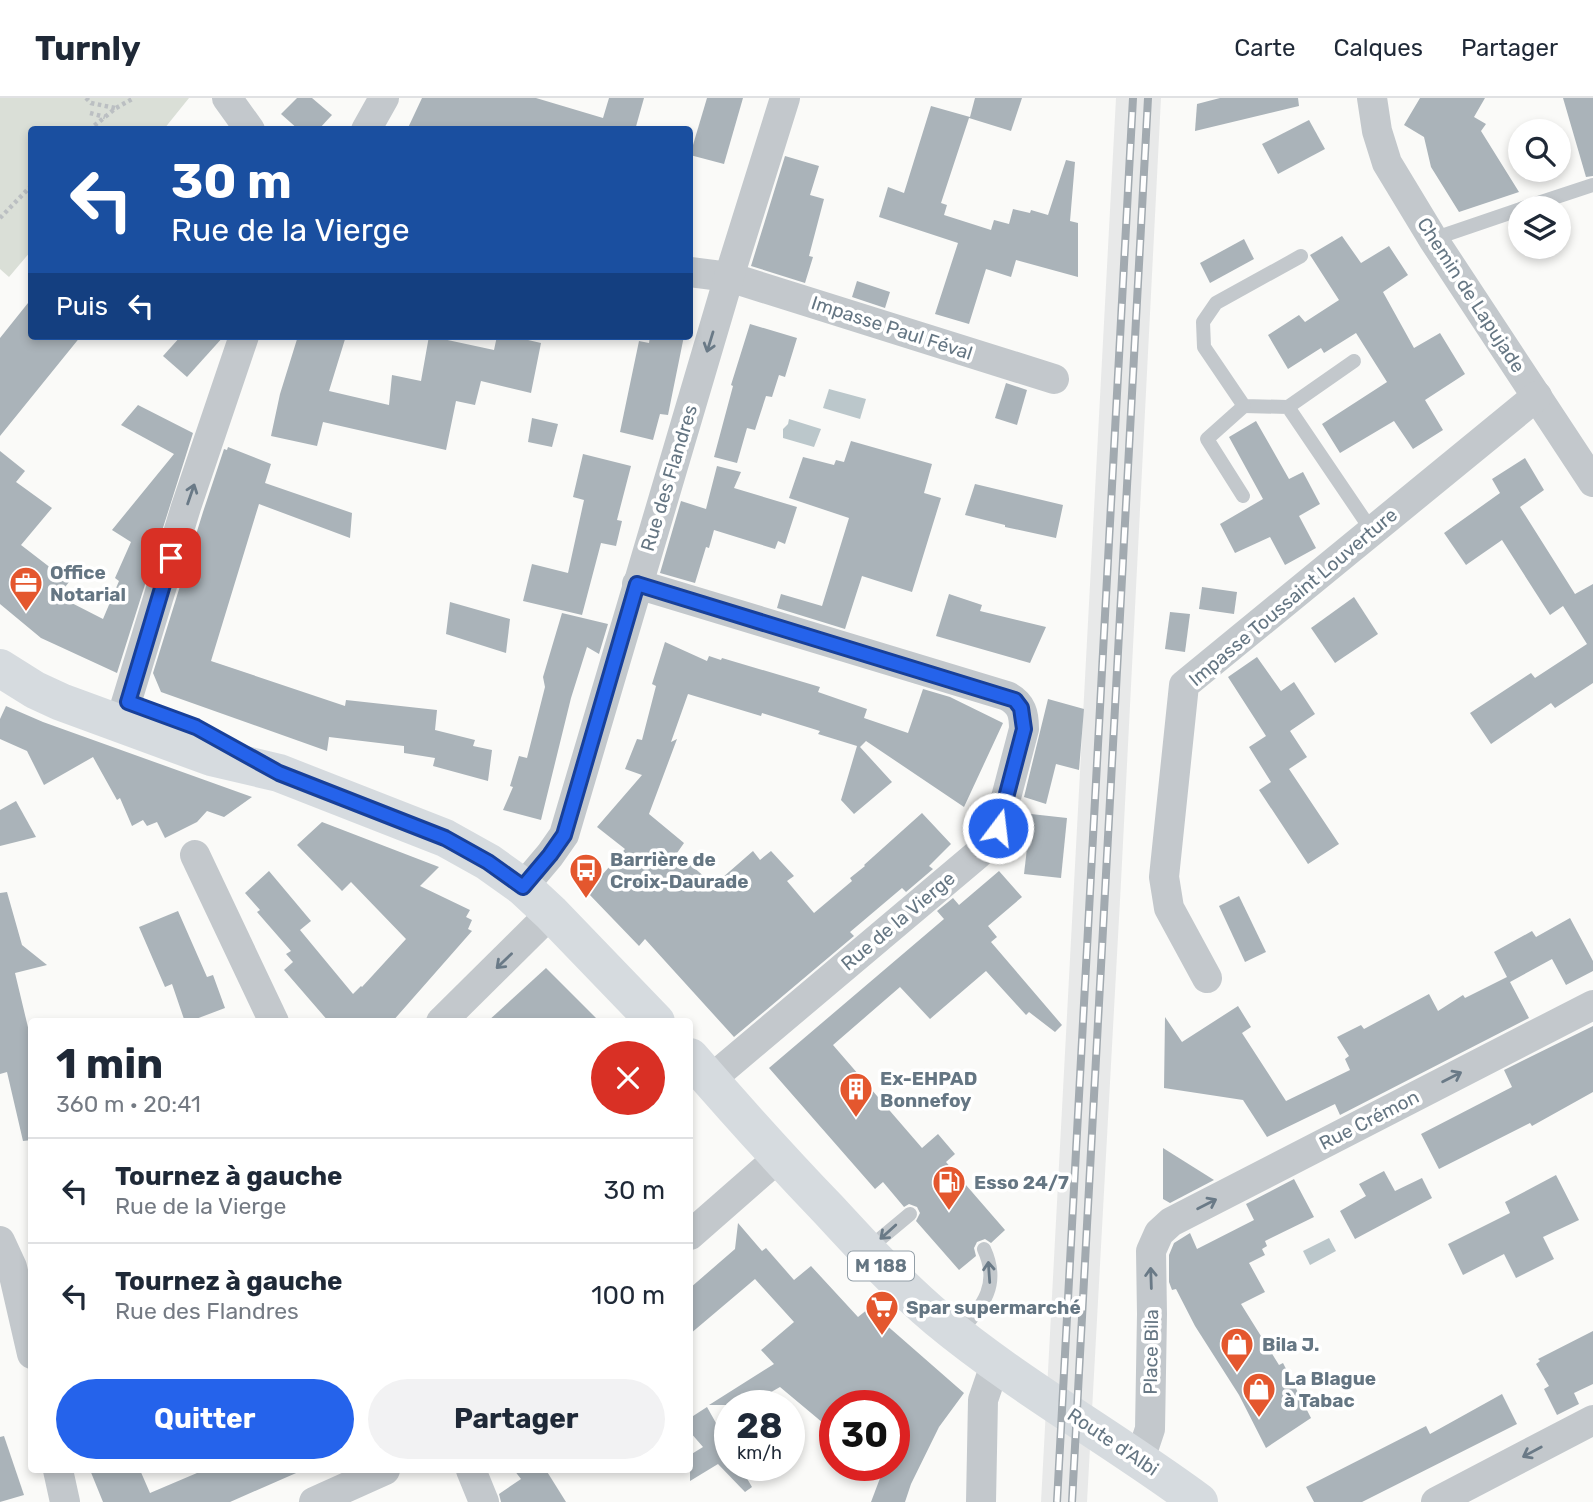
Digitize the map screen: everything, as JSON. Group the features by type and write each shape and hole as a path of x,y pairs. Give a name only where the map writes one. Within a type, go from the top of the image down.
{"main road":[{"path":"0,643 37,666 211,757 279,773 445,838 488,862 523,887 551,913 652,1018"},
{"path":"0,668 52,698 124,712"},
{"name":"M 188","path":"700,1068 866,1251 958,1334 1022,1381"},
{"name":"Route d'Albi","path":"1022,1381 1199,1502"}],"street":[{"path":"227,98 247,126"},
{"path":"368,126 384,98"},
{"name":"Rue des Flandres","path":"523,887 564,835 729,277 785,98"},
{"name":"Chemin de Lapujade","path":"1372,98 1377,131 1387,163 1433,239 1593,482"},
{"name":"Impasse Paul Féval","path":"693,272 729,277 1054,379"},
{"path":"124,712 186,507 243,340"},
{"name":"Impasse Toussaint Louverture","path":"1207,978 1169,908 1164,877 1184,685 1537,396"},
{"name":"Rue de la Vierge","path":"637,584 1007,696 1015,700 1024,718 1024,729 998,828 992,840 978,854 700,1068"},
{"path":"195,855 272,1018"},
{"path":"445,1018 551,913"},
{"name":"Rue Crémon","path":"1153,1243 1171,1222 1593,1005"},
{"path":"693,1232 779,1157"},
{"path":"0,1241 12,1267 28,1337"},
{"name":"Place Bila","path":"1128,1451 1150,1429 1150,1264 1153,1243"},
{"path":"981,1502 983,1400 1022,1381"},
{"path":"1436,1502 1593,1420"},
{"path":"59,1473 65,1502"},
{"path":"314,1502 378,1473"},
{"path":"472,1473 484,1502"}],"lane":[{"path":"1560,196 1593,185"},
{"path":"1433,239 1508,214"},
{"path":"1244,407 1204,347 1203,322 1216,303 1301,256"},
{"path":"1243,496 1207,439 1244,407 1288,407 1354,361"},
{"path":"1288,407 1373,531"},
{"path":"866,1251 910,1214"},
{"path":"958,1334 981,1307 990,1287 990,1264 984,1249"}],"path":[{"path":"86,98 91,103 116,108"},
{"path":"94,126 116,108 134,98"},
{"path":"90,113 105,117"},
{"path":"0,218 28,189"}],"shaded area":[{"path":"0,98 189,98 166,126 28,126 28,255 9,277 0,269"},
{"path":"1116,98 1161,98 1121,882 1087,1502 1041,1502"},
{"path":"829,389 866,399 860,419 823,408"},
{"path":"789,419 821,429 814,447 783,438 783,429"},
{"path":"1329,1238 1336,1251 1310,1265 1303,1251"}],"building":[{"path":"297,98 312,98 332,115 322,126 294,126 281,114"},
{"path":"422,98 536,98 603,118 609,98 644,98 636,126 409,126"},
{"path":"707,98 743,98 724,164 693,156 693,145"},
{"path":"975,98 1022,98 1011,131 969,118 941,203 947,205 944,215 991,230 994,220 1009,224 1013,209 1048,215 1066,160 1075,162 1070,221 1078,223 1078,277 1016,260 1011,277 986,269 969,324 935,314 958,243 879,217 888,187 904,193 931,106 970,117"},
{"path":"1220,98 1298,98 1299,106 1195,131 1197,104"},
{"path":"1420,98 1485,98 1474,117 1486,124 1481,131 1508,174 1508,182 1513,182 1519,192 1459,212 1431,167 1424,137 1404,125"},
{"path":"1563,98 1593,98 1593,176 1586,177"},
{"path":"1309,120 1325,149 1278,174 1262,144"},
{"path":"785,156 819,166 810,195 824,199 805,283 751,266"},
{"path":"1342,236 1361,263 1389,246 1408,275 1383,292 1414,348 1440,333 1465,374 1425,400 1443,430 1413,449 1394,421 1340,453 1322,424 1387,382 1356,333 1324,353 1321,348 1288,369 1268,335 1299,315 1305,322 1339,300 1310,255"},
{"path":"1244,239 1254,259 1210,283 1200,263"},
{"path":"857,281 890,292 885,308 852,297"},
{"path":"28,303 28,340 78,340 0,436 0,338"},
{"path":"750,324 797,338 785,377 779,375 772,397 766,396 755,430 747,428 737,463 714,457 733,386 731,385"},
{"path":"177,340 220,340 187,377 163,356"},
{"path":"297,340 345,340 329,391 389,405 392,375 421,381 428,340 448,340 494,350 496,340 528,340 541,343 531,393 481,381 475,405 456,401 446,450 323,422 317,446 271,436 280,394"},
{"path":"649,340 683,340 668,415 660,414 653,440 620,432 639,341 649,343"},
{"path":"1006,383 1027,390 1017,425 995,418"},
{"path":"138,405 193,433 117,673 41,638 0,604 0,451 25,471 16,482 52,508 21,545 69,582 58,596 103,619 119,581 115,578 131,542 112,530 174,454 121,425"},
{"path":"532,418 558,424 552,447 528,442"},
{"path":"1256,421 1289,479 1303,472 1320,504 1299,516 1316,548 1285,565 1270,537 1235,553 1220,524 1263,499 1229,437"},
{"path":"851,441 932,464 924,493 941,498 912,592 862,576 845,629 777,608 781,594 822,606 849,518 789,498 803,457 834,465 836,460 844,462"},
{"path":"228,447 271,464 265,483 352,513 350,538 259,504 211,661 345,706 346,700 437,710 435,730 475,740 473,746 492,750 488,781 433,766 435,758 404,753 404,746 329,737 327,751 161,692 153,673 203,512 224,449 227,450"},
{"path":"583,454 631,466 617,520 622,521 616,546 601,543 582,615 523,601 532,564 568,573 584,500 573,497"},
{"path":"1525,458 1544,490 1520,507 1575,594 1593,584 1593,683 1555,708 1551,703 1491,744 1470,713 1531,673 1535,678 1587,644 1563,606 1550,615 1502,540 1466,565 1444,533 1500,493 1492,479"},
{"path":"717,466 741,472 734,488 797,507 785,544 778,541 775,549 714,530 695,583 660,573 681,501 706,509"},
{"path":"975,484 1063,505 1056,538 965,515"},
{"path":"1202,587 1237,592 1234,614 1199,609"},
{"path":"949,594 982,605 980,611 1046,627 1030,663 936,636"},
{"path":"1354,597 1378,634 1335,663 1311,628"},
{"path":"450,602 510,619 506,653 446,634"},
{"path":"1170,612 1190,614 1185,652 1165,649"},
{"path":"562,613 608,624 599,654 587,647 571,698 541,820 503,810 513,787 510,786 519,756 527,758 545,687 543,677"},
{"path":"665,642 707,661 709,656 721,660 722,658 820,687 818,692 867,709 864,718 908,733 923,689 950,697 1003,723 964,807 866,741 860,747 892,782 854,814 841,800 857,746 762,713 761,716 688,694 671,742 677,739 649,814 684,843 677,853 714,885 753,851 760,860 771,851 794,876 787,881 814,913 852,881 850,878 922,813 951,844 929,866 933,869 906,892 902,888 850,932 854,936 734,1037 645,939 639,946 587,892 625,849 597,827 642,775 625,769 637,739 642,740 656,686 652,684"},
{"path":"1257,657 1281,691 1294,682 1315,714 1290,731 1307,757 1289,769 1339,844 1308,864 1259,790 1271,782 1249,747 1266,736 1228,677"},
{"path":"1048,699 1084,709 1079,770 1056,764 1046,804 1024,797"},
{"path":"6,706 43,722 252,797 224,817 207,811 197,822 165,838 157,822 147,826 143,820 132,826 120,798 117,800 93,757 44,785 27,751 0,739 0,719"},
{"path":"16,801 36,837 0,846 0,810"},
{"path":"1031,814 1067,818 1061,878 1024,874"},
{"path":"322,822 439,867 420,886 470,910 466,917 472,920 468,929 472,931 396,1018 326,1018 284,970 293,962 286,954 291,951 257,912 260,910 245,893 269,871 311,921 300,930 353,994 406,939 351,882 342,891 297,845"},
{"path":"999,871 1022,897 988,926 997,937 991,942 1062,1025 1055,1032 1029,1012 1026,1015 986,971 930,1019 900,987 833,1045 922,1148 938,1134 955,1154 946,1162 1005,1230 991,1243 985,1239 977,1242 974,1248 976,1256 959,1270 916,1221 920,1213 917,1207 909,1204 904,1207 883,1182 875,1189 769,1068 944,919 937,911 953,898 959,905"},
{"path":"7,892 22,945 47,965 15,973 28,1027 28,1140 23,1141 7,1072 0,1074 0,893"},
{"path":"1239,896 1266,952 1245,962 1219,906"},
{"path":"178,911 207,977 213,975 225,1008 199,1018 184,1018 172,984 165,987 139,927"},
{"path":"1570,918 1593,961 1593,971 1566,985 1552,959 1510,982 1529,1018 1340,1115 1335,1104 1267,1137 1243,1100 1164,1088 1165,1017 1182,1042 1238,1006 1251,1027 1242,1033 1286,1101 1350,1070 1345,1059 1349,1056 1337,1037 1361,1025 1364,1029 1429,994 1438,1011 1463,995 1465,998 1507,977 1494,952 1532,931 1536,937"},
{"path":"546,968 596,1018 491,1018"},
{"path":"1593,1026 1593,1092 1532,1126 1530,1123 1439,1169 1421,1134 1512,1087 1504,1070"},
{"path":"1163,1148 1214,1180 1170,1203 1163,1199"},
{"path":"1384,1171 1395,1191 1422,1178 1432,1198 1355,1239 1340,1211 1366,1196 1359,1184"},
{"path":"1556,1175 1579,1220 1543,1237 1554,1259 1516,1278 1504,1254 1463,1275 1448,1244 1510,1213 1505,1202"},
{"path":"1294,1179 1314,1217 1265,1241 1267,1246 1262,1249 1265,1255 1249,1263 1265,1292 1241,1304 1279,1365 1283,1363 1311,1418 1266,1448 1239,1395 1195,1326 1176,1289 1172,1290 1169,1282 1169,1255 1174,1243 1190,1233 1197,1249 1254,1220 1246,1204"},
{"path":"738,1223 762,1251 766,1248 794,1280 811,1266 858,1317 868,1309 964,1393 939,1427 905,1502 871,1502 879,1481 910,1481 910,1390 819,1390 819,1420 805,1408 805,1390 784,1390 780,1387 775,1390 733,1390 774,1364 761,1350 794,1322 755,1279 693,1331 693,1285 735,1249"},
{"path":"1593,1331 1593,1384 1574,1393 1579,1404 1557,1415 1544,1389 1549,1386 1536,1364 1540,1361 1538,1359"},
{"path":"1502,1394 1517,1424 1362,1502 1314,1502 1306,1487 1426,1426 1430,1434"},
{"path":"707,1407 714,1419 714,1466 690,1481 690,1473 693,1473 693,1453 703,1447 693,1435 693,1416"},
{"path":"4,1436 24,1495 0,1502 0,1437"},
{"path":"91,1473 141,1473 150,1493 197,1473 296,1473 230,1502 103,1502"},
{"path":"516,1473 548,1473 566,1502 501,1502 499,1494 521,1479"},
{"path":"734,1481 748,1481 752,1487 745,1492"}],"railway":[{"path":"1057,1502 1133,98"},
{"path":"1072,1502 1148,98"}],"place":[{"name":"Office Notarial","path":"26,613"},
{"name":"Barrière de Croix-Daurade","path":"586,900"},
{"name":"Ex-EHPAD Bonnefoy","path":"856,1119"},
{"name":"Esso 24/7","path":"949,1212"},
{"name":"Spar supermarché","path":"882,1337"},
{"name":"Bila J.","path":"1237,1374"},
{"name":"La Blague à Tabac","path":"1259,1419"}],"route":[{"path":"171,558 128,702 196,727 279,773 445,838 488,862 523,887 564,835 637,584 1015,700 1021,708 1024,729 998,828"}]}
